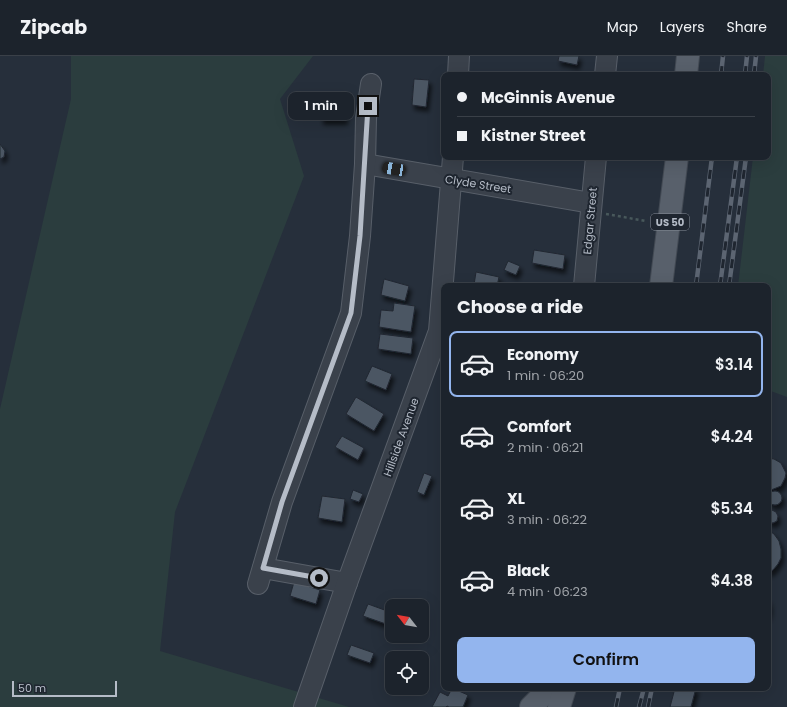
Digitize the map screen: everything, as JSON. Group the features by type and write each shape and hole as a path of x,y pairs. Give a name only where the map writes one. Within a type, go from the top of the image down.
{"main road":[{"path":"686,72 688,56"},
{"name":"US 50","path":"662,283 677,160"},
{"path":"531,707 547,691"},
{"path":"559,707 564,691"}],"street":[{"path":"458,72 459,56"},
{"path":"605,72 607,56"},
{"path":"348,583 260,576 282,502 351,313 360,236 365,164 366,118 371,84"},
{"name":"Hillside Avenue","path":"443,283 453,160"},
{"name":"Edgar Street","path":"584,283 596,160"},
{"name":"Clyde Street","path":"365,164 452,180 591,202"},
{"name":"Hillside Avenue","path":"304,707 439,331 441,308"}],"path":[{"path":"591,202 599,213 646,222"}],"shaded area":[{"path":"71,56 313,56 280,99 304,176 175,512 160,651 349,707 0,707 0,409 71,99"},
{"path":"765,56 787,56 787,397 771,391 771,283 738,283 753,160 771,160 771,72 763,72"}],"building":[{"path":"559,56 579,56 577,65 558,61"},
{"path":"414,79 429,80 426,107 412,105"},
{"path":"321,96 333,96 333,107 345,107 345,120 321,120"},
{"path":"0,144 5,151 4,157 0,159"},
{"path":"534,250 565,255 563,269 532,263"},
{"path":"508,261 520,266 516,275 504,270"},
{"path":"476,272 499,277 498,283 474,283"},
{"path":"384,279 409,286 405,301 381,295"},
{"path":"394,303 415,306 411,332 379,327 381,310 393,311"},
{"path":"380,334 413,338 411,354 378,349"},
{"path":"372,366 392,374 386,390 365,381"},
{"path":"356,397 384,414 374,431 346,414"},
{"path":"342,436 364,448 358,460 335,447"},
{"path":"771,458 781,463 786,473 781,486 771,490"},
{"path":"424,473 432,476 424,495 417,492"},
{"path":"353,490 363,494 359,502 350,499"},
{"path":"775,491 781,495 782,498 780,503 775,505 771,504 771,492"},
{"path":"322,496 345,499 342,522 318,518"},
{"path":"771,510 776,512 778,516 777,521 773,523 771,523"},
{"path":"771,532 779,541 781,549 781,558 771,571"},
{"path":"294,582 320,590 316,604 290,596"},
{"path":"368,604 385,610 385,624 363,616"},
{"path":"351,645 374,653 370,663 347,655"},
{"path":"450,691 459,691 468,695 463,707 432,707 440,692 448,696"},
{"path":"674,691 695,691 691,707 670,707"}],"railway":[{"path":"721,72 723,56"},
{"path":"745,72 747,56"},
{"path":"754,72 756,56"},
{"path":"696,283 712,160"},
{"path":"720,283 737,160"},
{"path":"729,283 746,160"},
{"path":"616,707 619,691"},
{"path":"639,707 643,691"},
{"path":"648,707 651,691"}],"route":[{"path":"319,578 263,568 282,502 351,313 360,236 365,164 366,118 368,106"}]}
